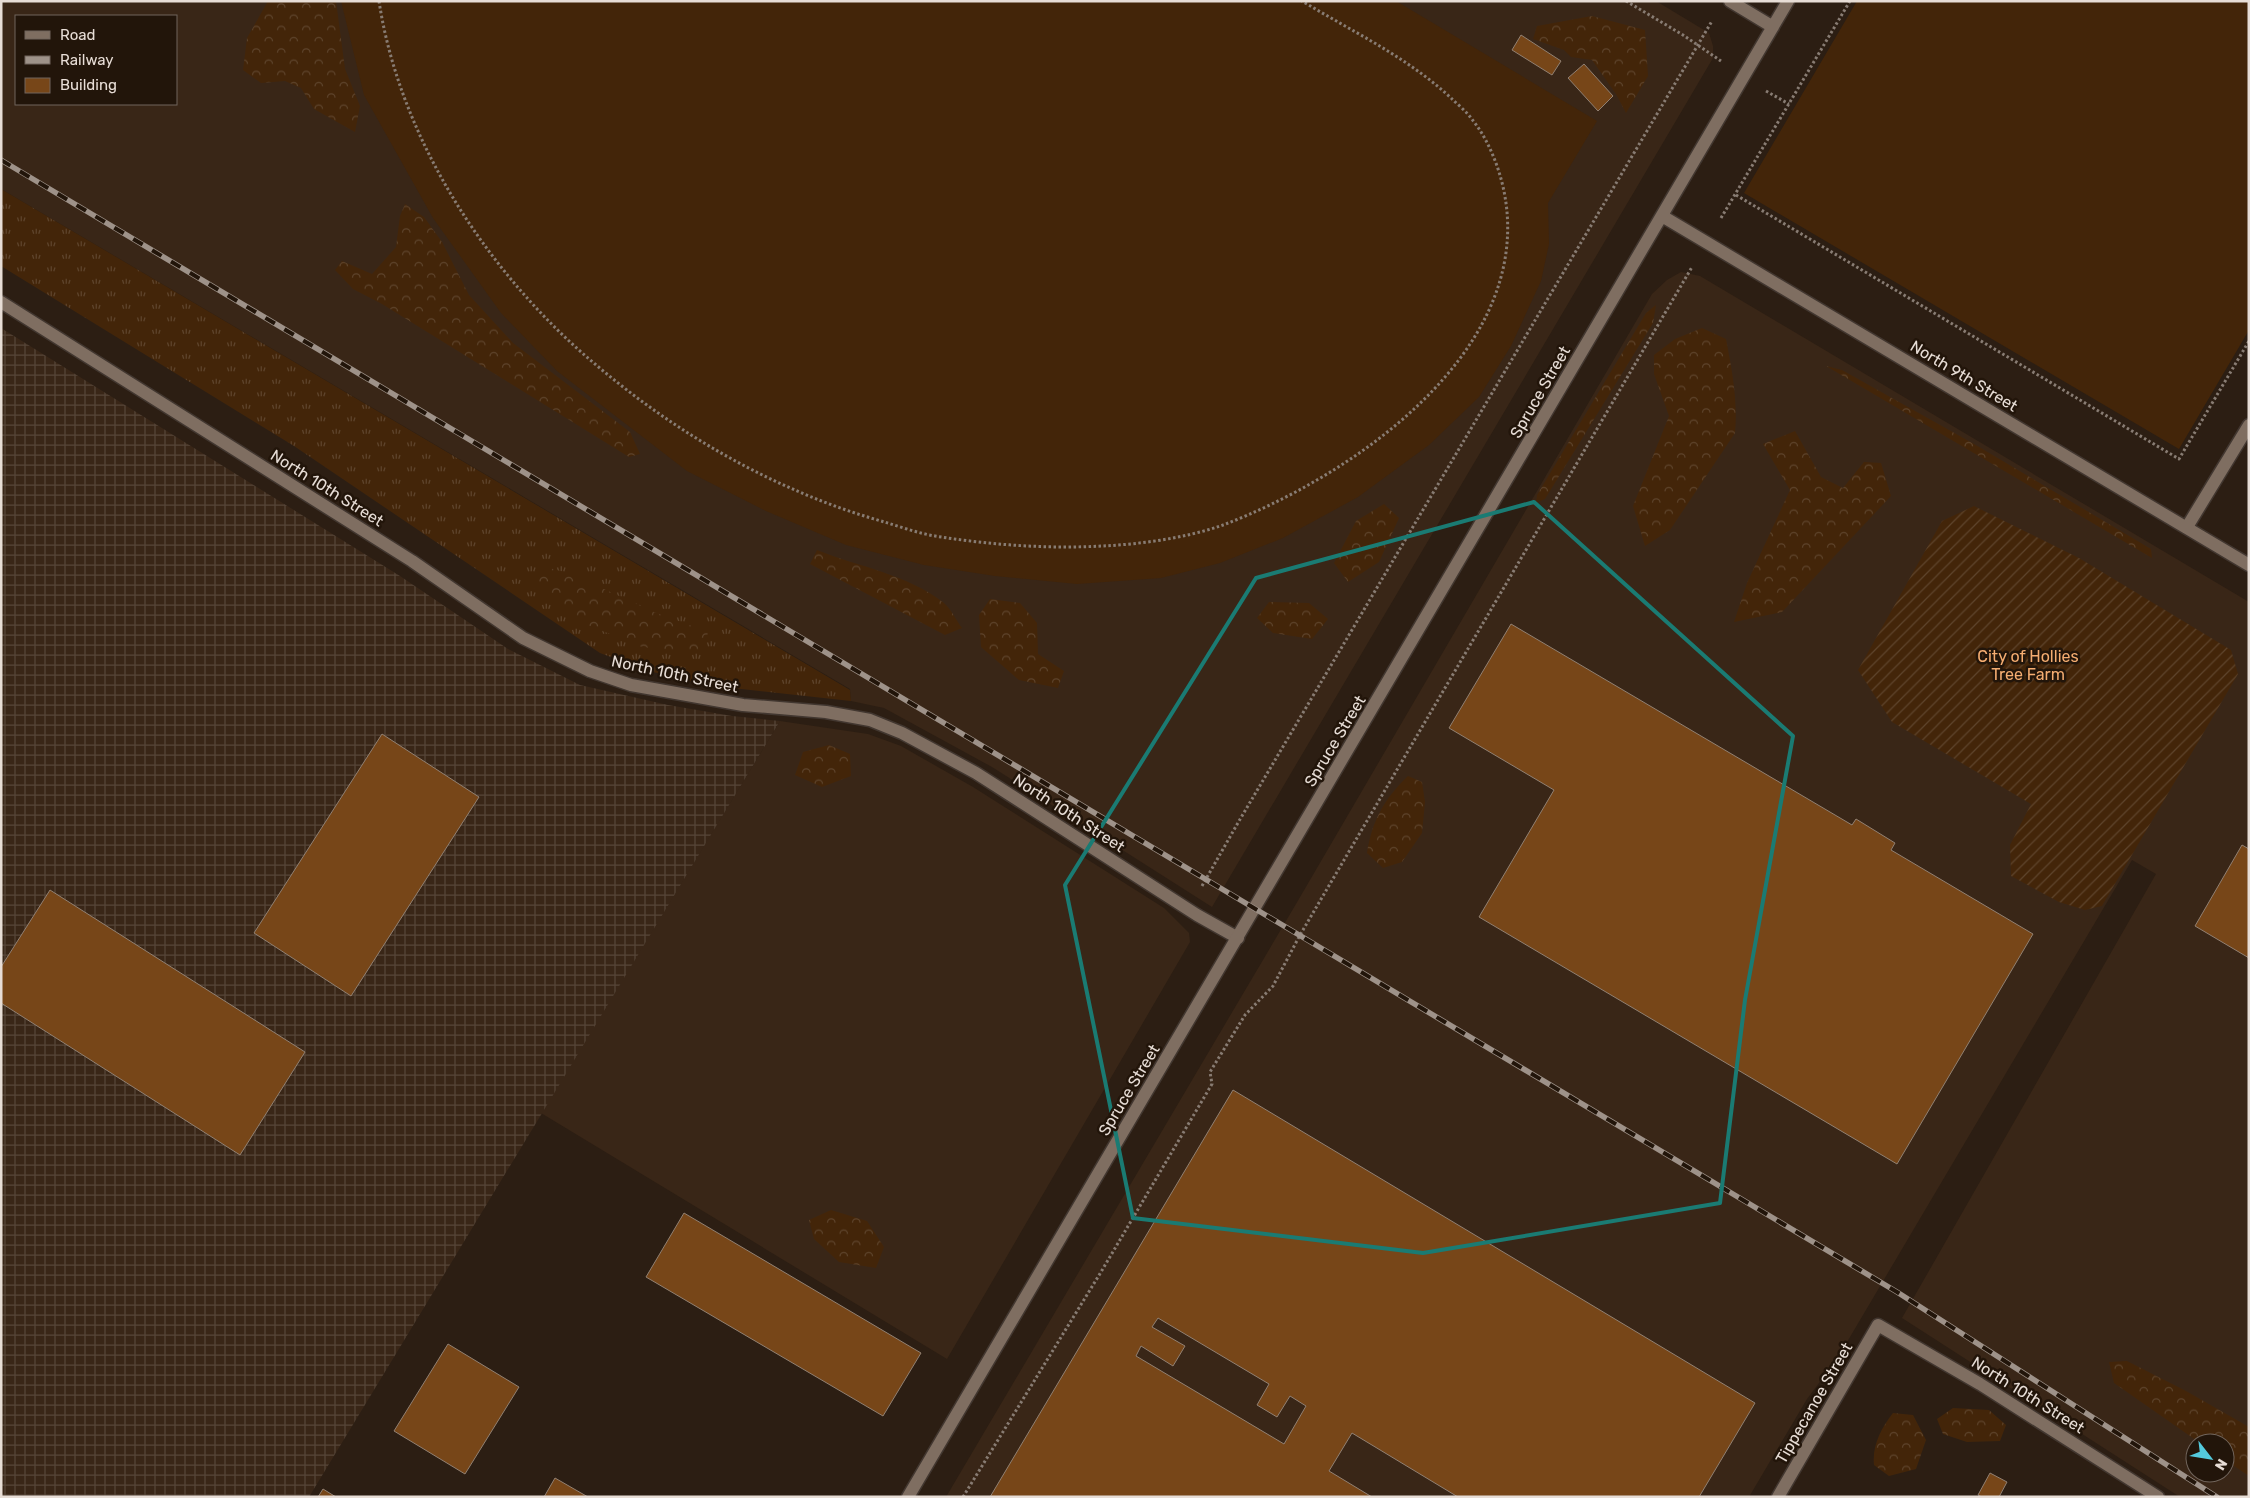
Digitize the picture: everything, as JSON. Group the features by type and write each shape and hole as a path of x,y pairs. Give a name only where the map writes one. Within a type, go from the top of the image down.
{"street":[{"path":"1730,1 1773,27"},
{"name":"Spruce Street","path":"908,1497 1788,1"},
{"name":"North 9th Street","path":"1662,216 2249,565"},
{"name":"North 10th Street","path":"1,302 404,556 523,638 590,672 631,685 744,705 835,714 870,720 902,732 976,773 1186,908 1238,938"},
{"path":"2187,527 2249,425"},
{"name":"North 10th Street","path":"1878,1325 1980,1384 2158,1497"},
{"name":"Tippecanoe Street","path":"1778,1497 1878,1325"}],"path":[{"path":"379,1 392,63 411,115 437,169 486,249 533,307 577,349 625,390 674,424 748,468 802,494 851,512 930,535 1053,547 1106,546 1176,537 1219,526 1303,488 1398,424 1429,395 1462,354 1491,306 1506,262 1509,220 1504,188 1490,147 1471,117 1437,85 1394,54 1302,1"},
{"path":"1626,1 1698,45 1744,78 1789,104"},
{"path":"963,1497 1096,1280 1212,1084 1210,1072 1244,1015 1273,986 1300,935 1850,1"},
{"path":"1186,908 1208,879 1239,821 1715,16"},
{"path":"1736,195 2180,459 2249,341"}],"highlighted area":[{"path":"1534,502 1793,736 1745,1000 1720,1203 1423,1253 1133,1218 1065,885 1256,578"}],"shaded area":[{"path":"1,1 1656,1 1709,33 1713,46 1713,58 1212,907 992,767 884,708 851,701 850,689 1,189"},
{"path":"1681,272 1700,276 2249,602 2249,1497 2180,1497 1902,1318 2156,874 2132,860 1837,1359 1807,1399 1749,1497 946,1497 1296,904 1652,294 1667,280"},
{"path":"1,328 400,576 508,649 580,685 668,705 732,716 780,721 309,1497 1,1497"},
{"path":"780,721 868,734 901,746 973,787 1164,908 1189,933 1190,942 947,1359 541,1113"}],"green space":[{"path":"268,1 336,1 345,69 360,106 355,132 314,109 301,88 285,81 261,83 243,70 247,38"},
{"path":"341,1 1396,1 1597,121 1548,203 1549,244 1541,281 1511,346 1479,397 1429,445 1358,497 1283,538 1220,563 1161,578 1077,584 995,576 924,565 846,545 766,511 687,471 557,371 501,313 433,218 364,95"},
{"path":"1857,1 2249,1 2249,330 2179,449 1744,193"},
{"path":"1592,16 1645,30 1648,76 1626,113 1616,94 1592,60 1571,57 1564,50 1533,39 1537,26"},
{"path":"1,189 850,690 851,701 706,685 649,671 600,653 294,446 1,266"},
{"path":"405,204 424,217 442,242 469,295 513,343 630,432 640,454 629,457 382,304 353,289 335,270 342,261 372,274 396,247 400,216"},
{"path":"1656,305 1653,323 1545,499 1536,503 1537,495 1646,313"},
{"path":"1702,328 1726,339 1735,397 1735,433 1670,530 1645,546 1633,506 1669,416 1654,374 1654,355 1675,339"},
{"path":"1826,366 1842,370 1974,444 2151,549 2152,558"},
{"path":"1795,431 1821,477 1843,488 1864,462 1881,463 1891,496 1782,612 1734,622 1747,583 1790,490 1763,444"},
{"path":"1384,504 1399,518 1379,562 1348,582 1334,563 1356,521"},
{"name":"City of Hollies Tree Farm","path":"1974,506 2079,558 2231,650 2238,674 2102,906 2085,910 2059,902 2011,876 2010,845 2031,804 1892,722 1858,670 1942,521"},
{"path":"817,550 899,578 930,593 944,603 962,628 945,635 810,564"},
{"path":"542,566 571,574 654,612 708,632 703,653 642,647 568,617 530,585"},
{"path":"990,599 1020,603 1037,623 1038,654 1064,671 1058,688 1019,680 981,647 979,615"},
{"path":"1269,602 1309,603 1328,619 1312,639 1273,633 1257,618"},
{"path":"829,745 850,754 851,776 822,787 795,775 803,752"},
{"path":"1408,776 1422,782 1425,802 1422,833 1402,862 1383,868 1367,853 1369,841 1380,811 1392,793"},
{"path":"831,1210 867,1221 884,1247 876,1268 839,1262 814,1239 809,1220"},
{"path":"2127,1361 2186,1391 2249,1427 2249,1476 2235,1467 2235,1433 2186,1433 2114,1383 2109,1362"},
{"path":"1953,1408 1989,1410 2006,1425 2000,1441 1967,1442 1943,1434 1937,1419"},
{"path":"1893,1413 1913,1415 1926,1440 1916,1469 1889,1476 1874,1465 1874,1451 1878,1438"}],"building":[{"path":"1521,35 1561,61 1552,75 1512,50"},
{"path":"1584,64 1613,96 1598,111 1568,78"},
{"path":"1511,624 1852,825 1856,819 1895,843 1891,850 2033,934 1897,1164 1479,917 1554,790 1449,728"},
{"path":"382,734 479,797 351,996 254,933"},
{"path":"2242,845 2249,849 2249,958 2195,926"},
{"path":"50,890 305,1052 240,1155 1,1003 1,967"},
{"path":"1233,1090 1755,1403 1699,1497 1458,1497 1352,1433 1329,1471 1372,1497 990,1497","holes":["1158,1318 1269,1384 1257,1405 1277,1417 1290,1396 1306,1406 1284,1444 1136,1356 1141,1346 1173,1366 1185,1346 1152,1327"]},
{"path":"684,1213 921,1353 883,1416 646,1277"},
{"path":"448,1344 519,1387 465,1474 394,1431"},
{"path":"1990,1473 2007,1482 1999,1497 1982,1497 1978,1495"},
{"path":"555,1478 588,1497 544,1497"},
{"path":"323,1489 336,1497 318,1497"}],"railway":[{"path":"1,160 1897,1292 2217,1497"}]}
